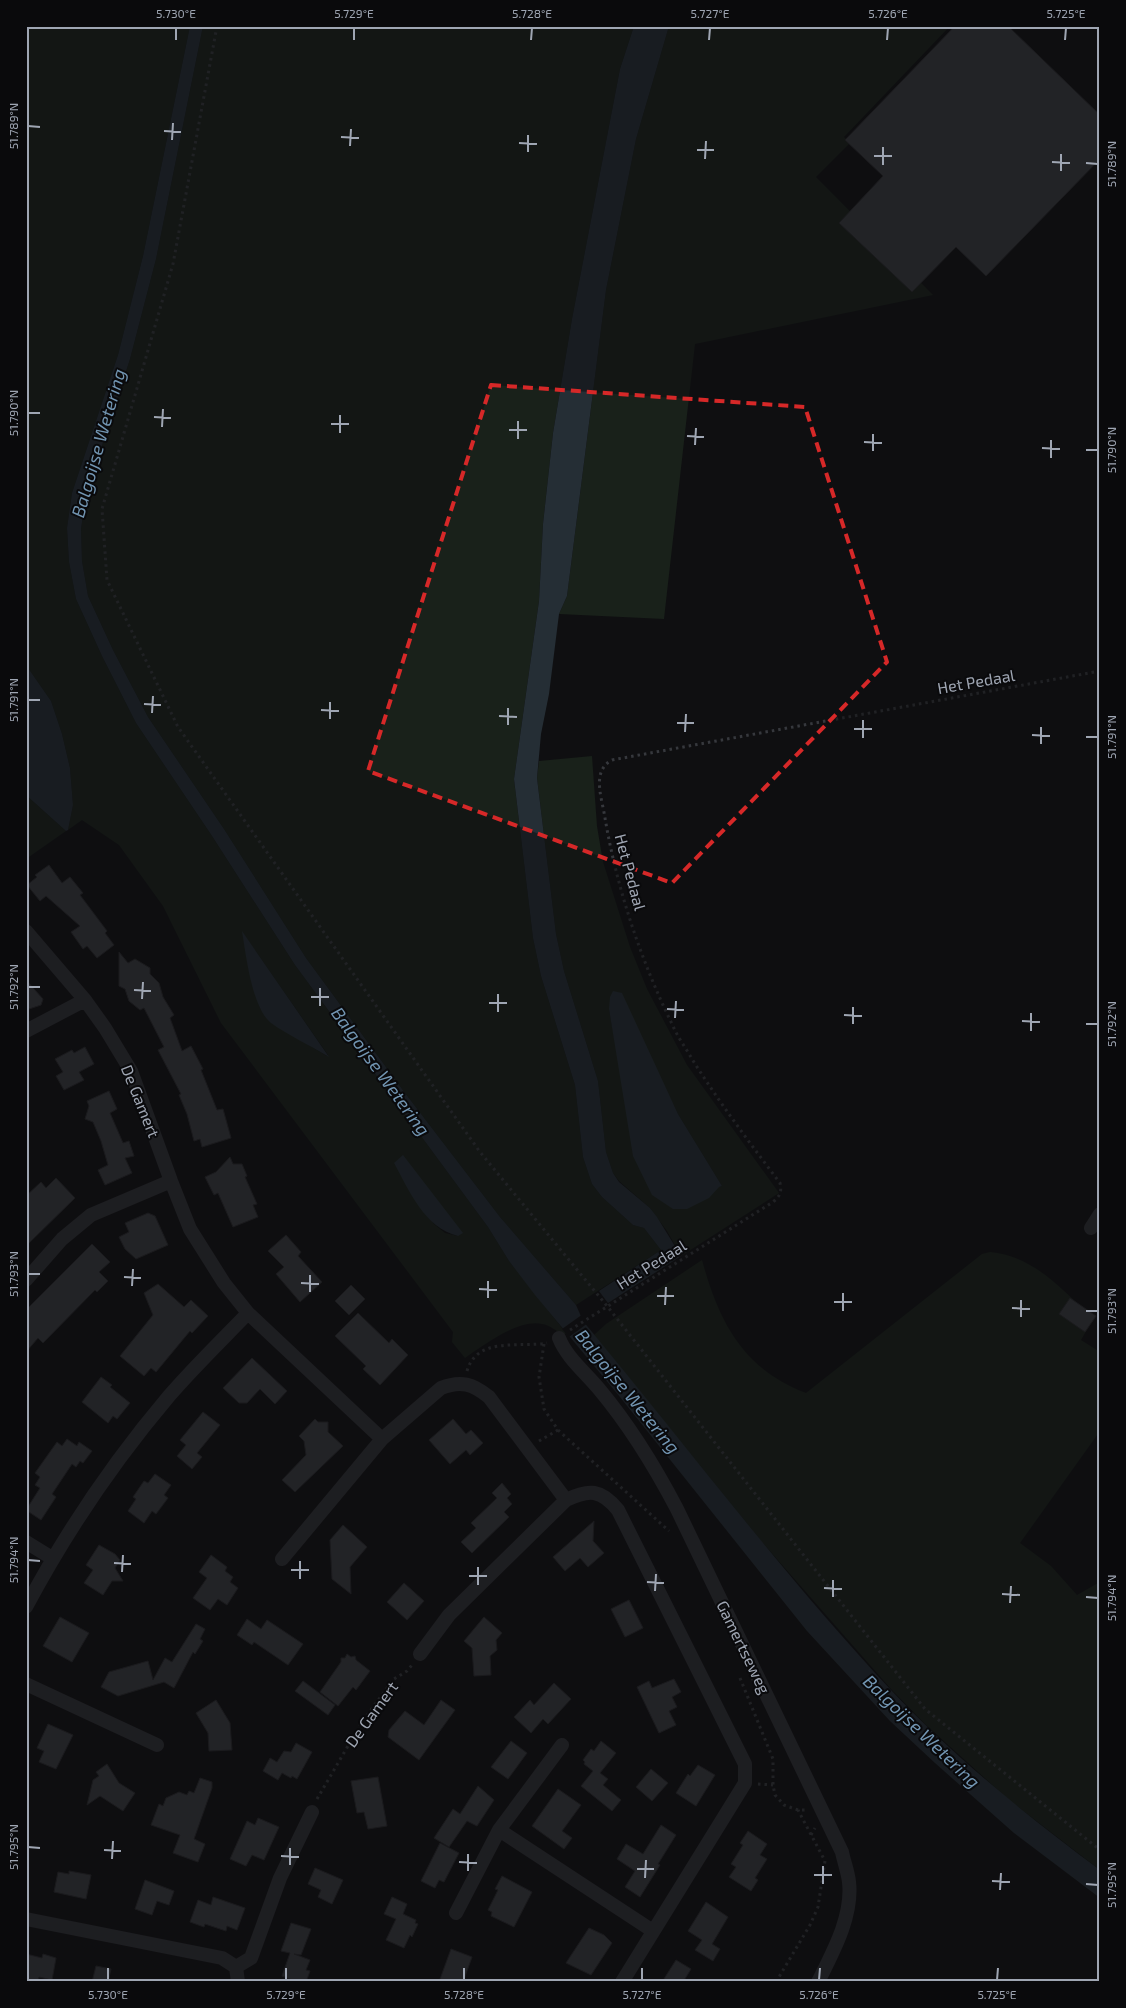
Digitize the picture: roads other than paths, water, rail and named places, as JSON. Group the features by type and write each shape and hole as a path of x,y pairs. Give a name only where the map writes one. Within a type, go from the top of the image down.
{"street":[{"name":"De Gamert","path":"26,931 85,1000 105,1028 131,1071 190,1229 224,1283 248,1312 382,1439"},
{"path":"26,1031 85,1000"},
{"path":"26,1280 62,1239 91,1215 171,1181"},
{"path":"1091,1228 1100,1214"},
{"path":"26,1607 52,1558 94,1492 169,1396 248,1312"},
{"name":"Gamertseweg","path":"562,1335 563,1349 599,1389 656,1469 824,1810 842,1852 849,1884 846,1916 838,1943 818,1982"},
{"path":"282,1559 382,1439 441,1388 450,1384 464,1384 476,1387 489,1397 566,1500"},
{"path":"420,1654 449,1615 566,1500 581,1492 594,1492 609,1499 618,1510 745,1764 745,1783 622,1982"},
{"path":"26,1542 52,1558"},
{"path":"26,1684 158,1744"},
{"path":"456,1913 498,1830 562,1745"},
{"path":"236,1967 251,1958 280,1878 312,1812"},
{"path":"498,1830 653,1931"},
{"path":"26,1919 222,1958 236,1967 238,1982"}],"water":[{"name":"Balgoijse Wetering","path":"190,26 203,26 156,259 130,359 86,495 81,529 82,561 88,596 113,650 148,717 224,829 306,958 405,1093 500,1217 576,1305 583,1321 772,1554 850,1645 890,1689 939,1738 991,1784 1100,1870 1100,1898 1014,1833 890,1721 807,1631 620,1397 535,1295 509,1261 488,1227 295,965 136,723 102,656 76,599 69,562 67,528 72,493 118,355 143,256"},
{"path":"634,26 669,26 636,139 606,290 567,596 559,614 549,694 541,734 537,778 556,934 564,971 598,1081 606,1152 613,1173 619,1182 650,1208 681,1256 608,1303 599,1291 661,1250 644,1228 633,1225 602,1197 592,1184 583,1157 575,1085 541,976 533,938 514,779 539,601 543,524 553,433 572,319 620,69"},
{"path":"26,665 51,701 62,734 70,768 73,805 68,830 66,831 26,795"},
{"path":"242,931 329,1057 278,1028 264,1016 251,980"},
{"path":"613,991 622,993 678,1114 722,1186 709,1198 687,1209 673,1209 652,1195 633,1156 609,1009 610,997"},
{"path":"403,1155 463,1233 458,1236 446,1231 427,1217 419,1207 394,1163"}]}
